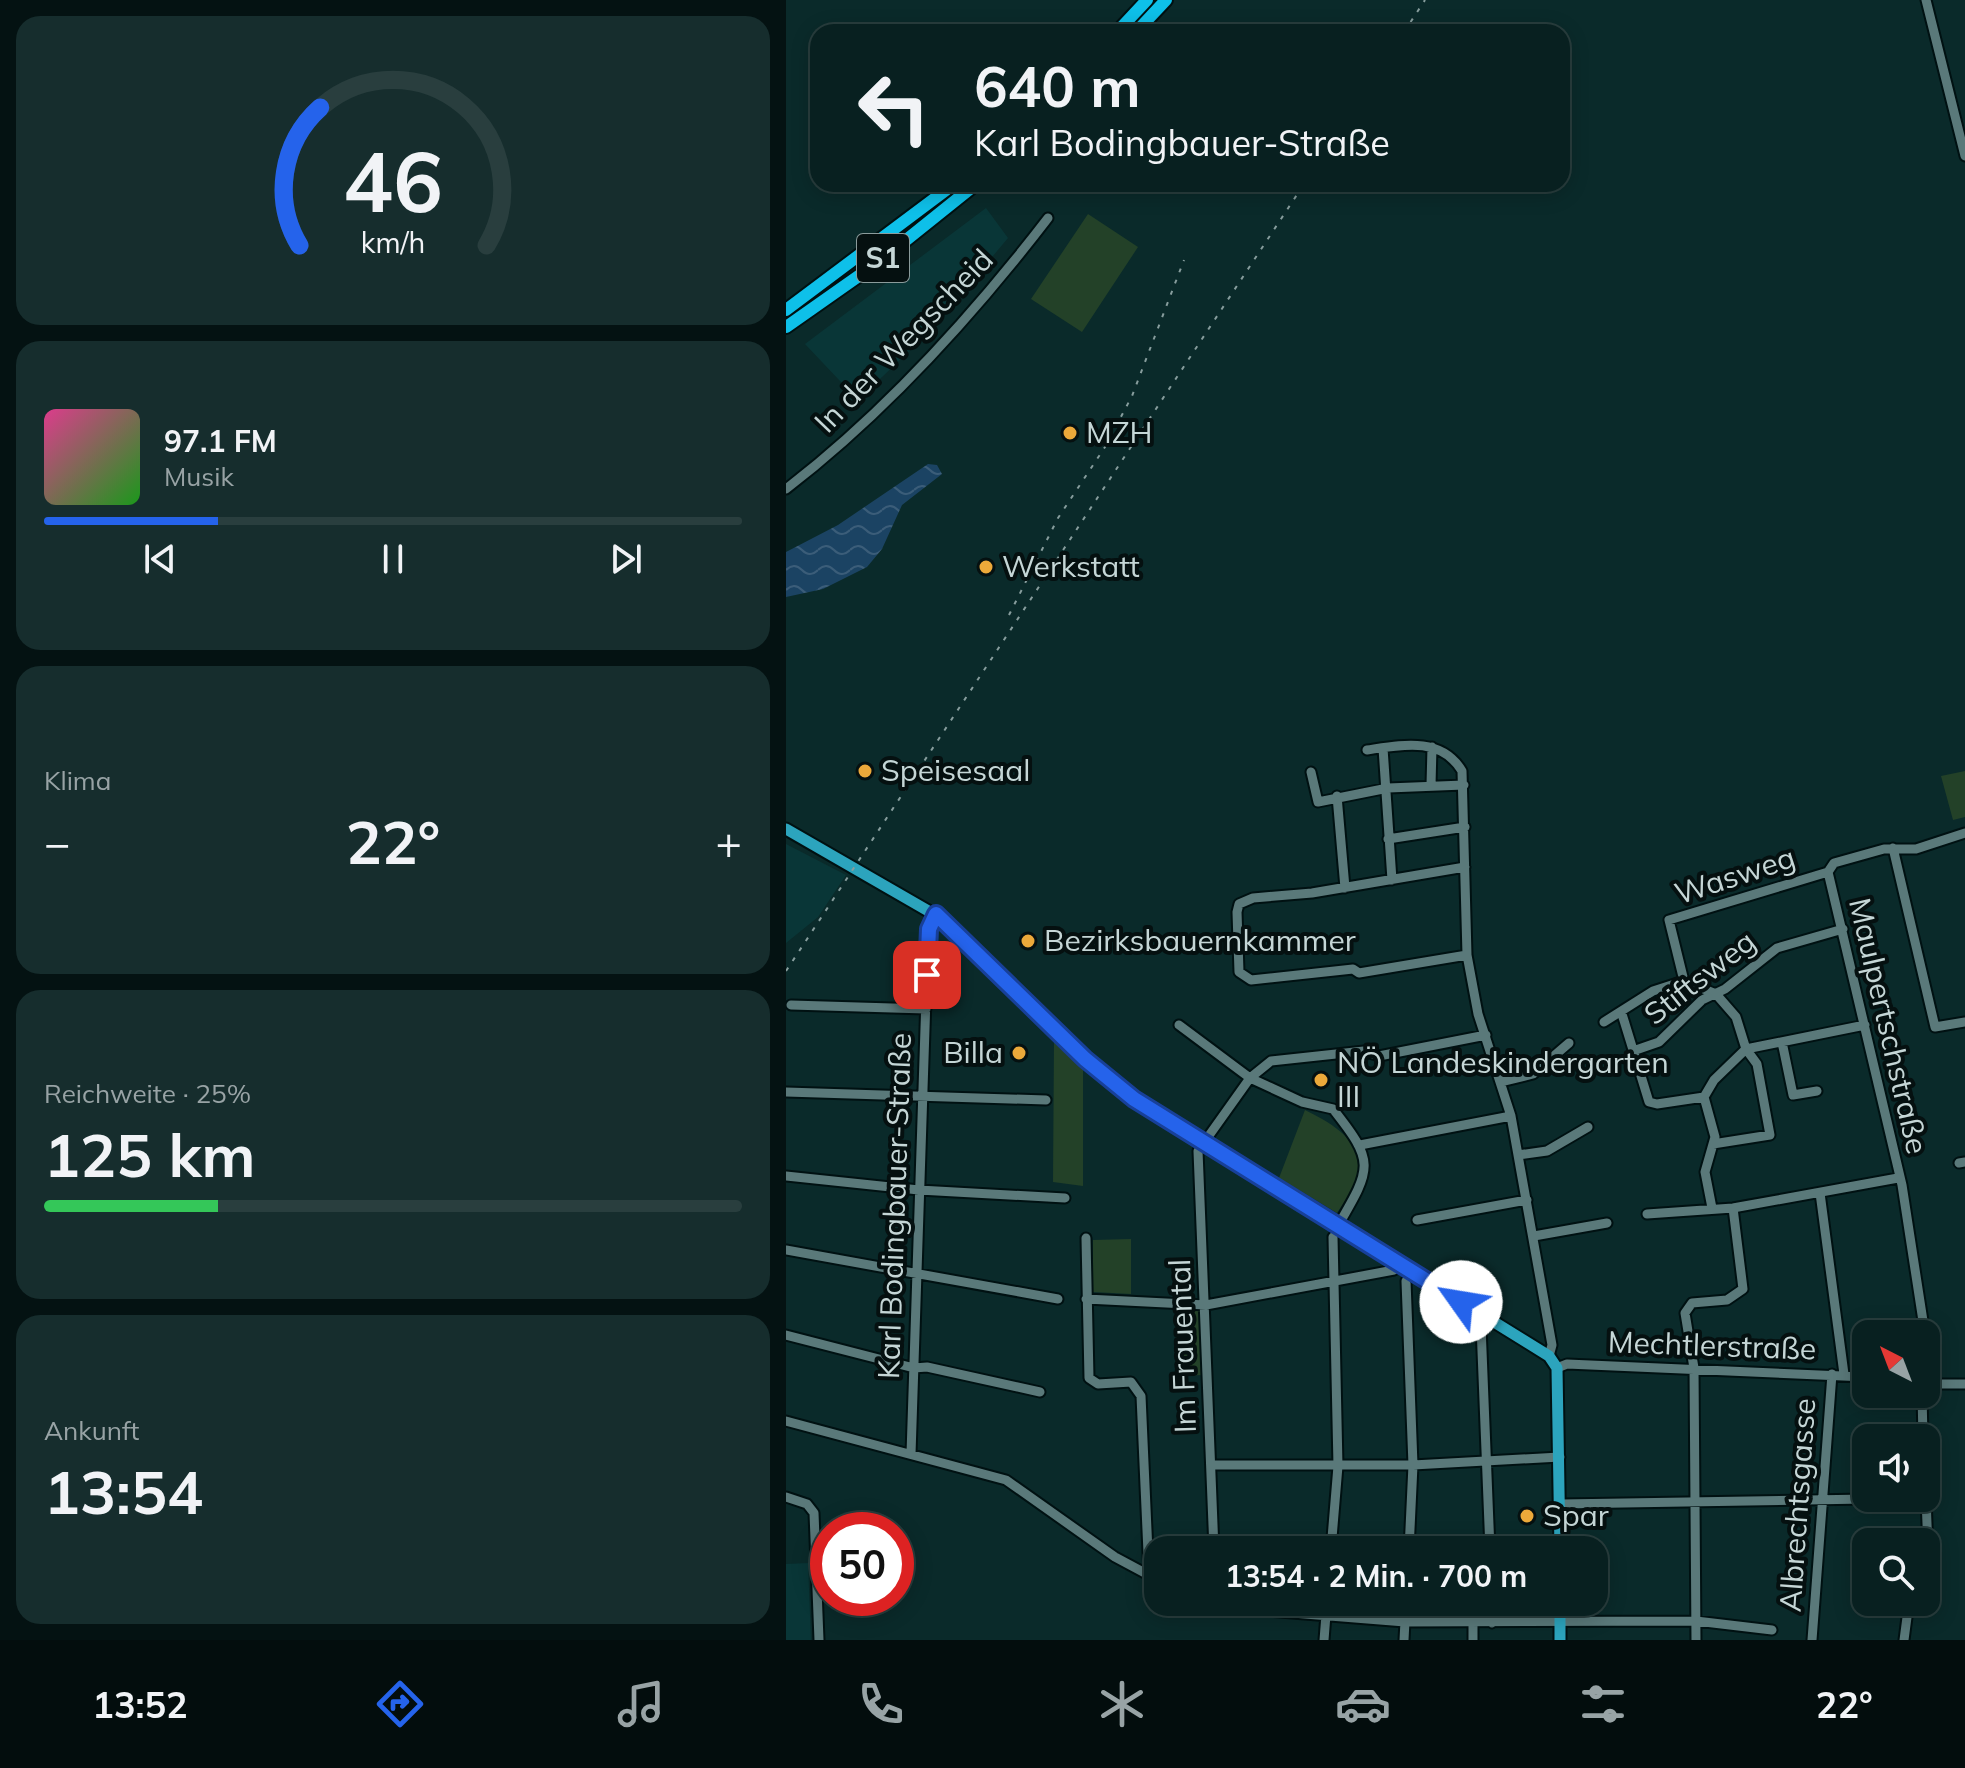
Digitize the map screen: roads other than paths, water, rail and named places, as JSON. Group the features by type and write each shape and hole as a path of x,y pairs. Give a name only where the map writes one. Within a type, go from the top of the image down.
{"highway":[{"path":"1124,24 1147,0"},
{"path":"1144,24 1166,0"},
{"name":"S1","path":"786,310 943,192"},
{"name":"S1","path":"786,327 880,261 966,192"}],"main road":[{"path":"786,829 936,914 1097,1070 1134,1099 1549,1356 1557,1368 1560,1536"},
{"path":"1560,1616 1560,1640"}],"street":[{"path":"1926,0 1965,156"},
{"name":"In der Wegscheid","path":"786,489 913,376 984,299 1048,218"},
{"path":"1431,785 1432,747"},
{"path":"1367,750 1432,747 1452,756 1462,771 1467,955 1486,1035 1511,1116 1552,1345 1549,1356"},
{"path":"1383,748 1392,880"},
{"path":"1311,772 1318,802 1388,788 1464,785"},
{"path":"1337,796 1345,888"},
{"path":"1388,839 1465,827"},
{"name":"Maulpertschstraße","path":"1923,1320 1898,1178 1828,872 1834,863 1893,848 1916,849 1965,833"},
{"path":"1893,848 1935,1027 1965,1022"},
{"path":"1465,867 1345,888 1253,898 1239,904 1239,972 1244,979 1353,969 1359,973 1467,955"},
{"name":"Wasweg","path":"1684,981 1669,920 1828,872"},
{"name":"Karl Bodingbauer-Straße","path":"911,1454 929,929 936,914"},
{"name":"Stiftsweg","path":"1633,1051 1659,1042 1702,1000 1716,994 1777,948 1843,929"},
{"path":"1604,1022 1622,1014 1646,995 1684,981 1716,994 1736,1017 1746,1049 1757,1064 1771,1133 1767,1138 1713,1144"},
{"path":"791,1005 926,1009"},
{"path":"1622,1014 1649,1102 1657,1104 1704,1097"},
{"path":"1179,1025 1250,1078 1302,1102 1333,1109 1360,1145 1366,1166 1364,1180 1339,1224"},
{"path":"1712,1208 1705,1172 1715,1137 1704,1097 1714,1080 1746,1049 1865,1025"},
{"path":"1203,1141 1250,1078 1278,1059 1364,1051 1379,1056 1486,1035"},
{"path":"1782,1042 1793,1095 1817,1091"},
{"path":"1501,1082 1533,1074 1569,1043"},
{"path":"786,1092 1046,1100"},
{"path":"1360,1145 1511,1116"},
{"path":"1518,1155 1547,1151 1588,1127"},
{"name":"Im Frauental","path":"1203,1141 1197,1157 1206,1305 1214,1536"},
{"path":"786,1176 919,1190 1065,1198"},
{"path":"1647,1214 1733,1208 1898,1178"},
{"path":"1820,1193 1844,1374"},
{"path":"1417,1220 1527,1200"},
{"path":"1696,1640 1694,1368 1687,1307 1692,1303 1732,1298 1744,1288 1733,1208"},
{"path":"1534,1236 1607,1223"},
{"path":"1332,1536 1338,1466 1333,1237"},
{"path":"1086,1238 1089,1378 1098,1384 1131,1382 1140,1392 1150,1536"},
{"path":"786,1250 1058,1299"},
{"path":"1086,1299 1206,1305 1332,1279 1394,1270 1399,1263"},
{"path":"1410,1536 1413,1465 1406,1281 1413,1271"},
{"path":"1485,1317 1481,1326 1490,1536"},
{"path":"786,1335 914,1368 927,1367 1040,1392"},
{"name":"Mechtlerstraße","path":"1557,1368 1567,1364 1852,1375"},
{"name":"Albrechtsgasse","path":"1812,1640 1832,1374"},
{"path":"1940,1385 1965,1384"},
{"path":"786,1421 1006,1480 1071,1528 1144,1573"},
{"path":"1212,1465 1413,1465 1560,1457"},
{"path":"786,1497 807,1504 814,1513 819,1640"},
{"path":"1561,1504 1852,1499"},
{"path":"1324,1640 1326,1616 1473,1624 1696,1621 1772,1630"},
{"path":"1404,1640 1405,1616"},
{"path":"1492,1616 1492,1623"},
{"path":"1904,1640 1907,1616"},
{"path":"1473,1624 1473,1640"}],"water":[{"path":"928,464 937,465 942,474 902,505 882,549 867,567 823,589 786,597 786,552 838,525"}],"railway":[{"path":"1409,24 1425,0"},
{"path":"786,971 1299,192"},
{"path":"1009,615 1058,518 1105,447 1132,396 1184,260"}],"place":[{"name":"MZH","path":"1070,433"},
{"name":"Werkstatt","path":"986,567"},
{"name":"Speisesaal","path":"865,771"},
{"name":"Bezirksbauernkammer","path":"1028,941"},
{"name":"Billa","path":"1019,1053"},
{"name":"NÖ Landeskindergarten III","path":"1321,1080"},
{"name":"Spar","path":"1527,1516"}]}
